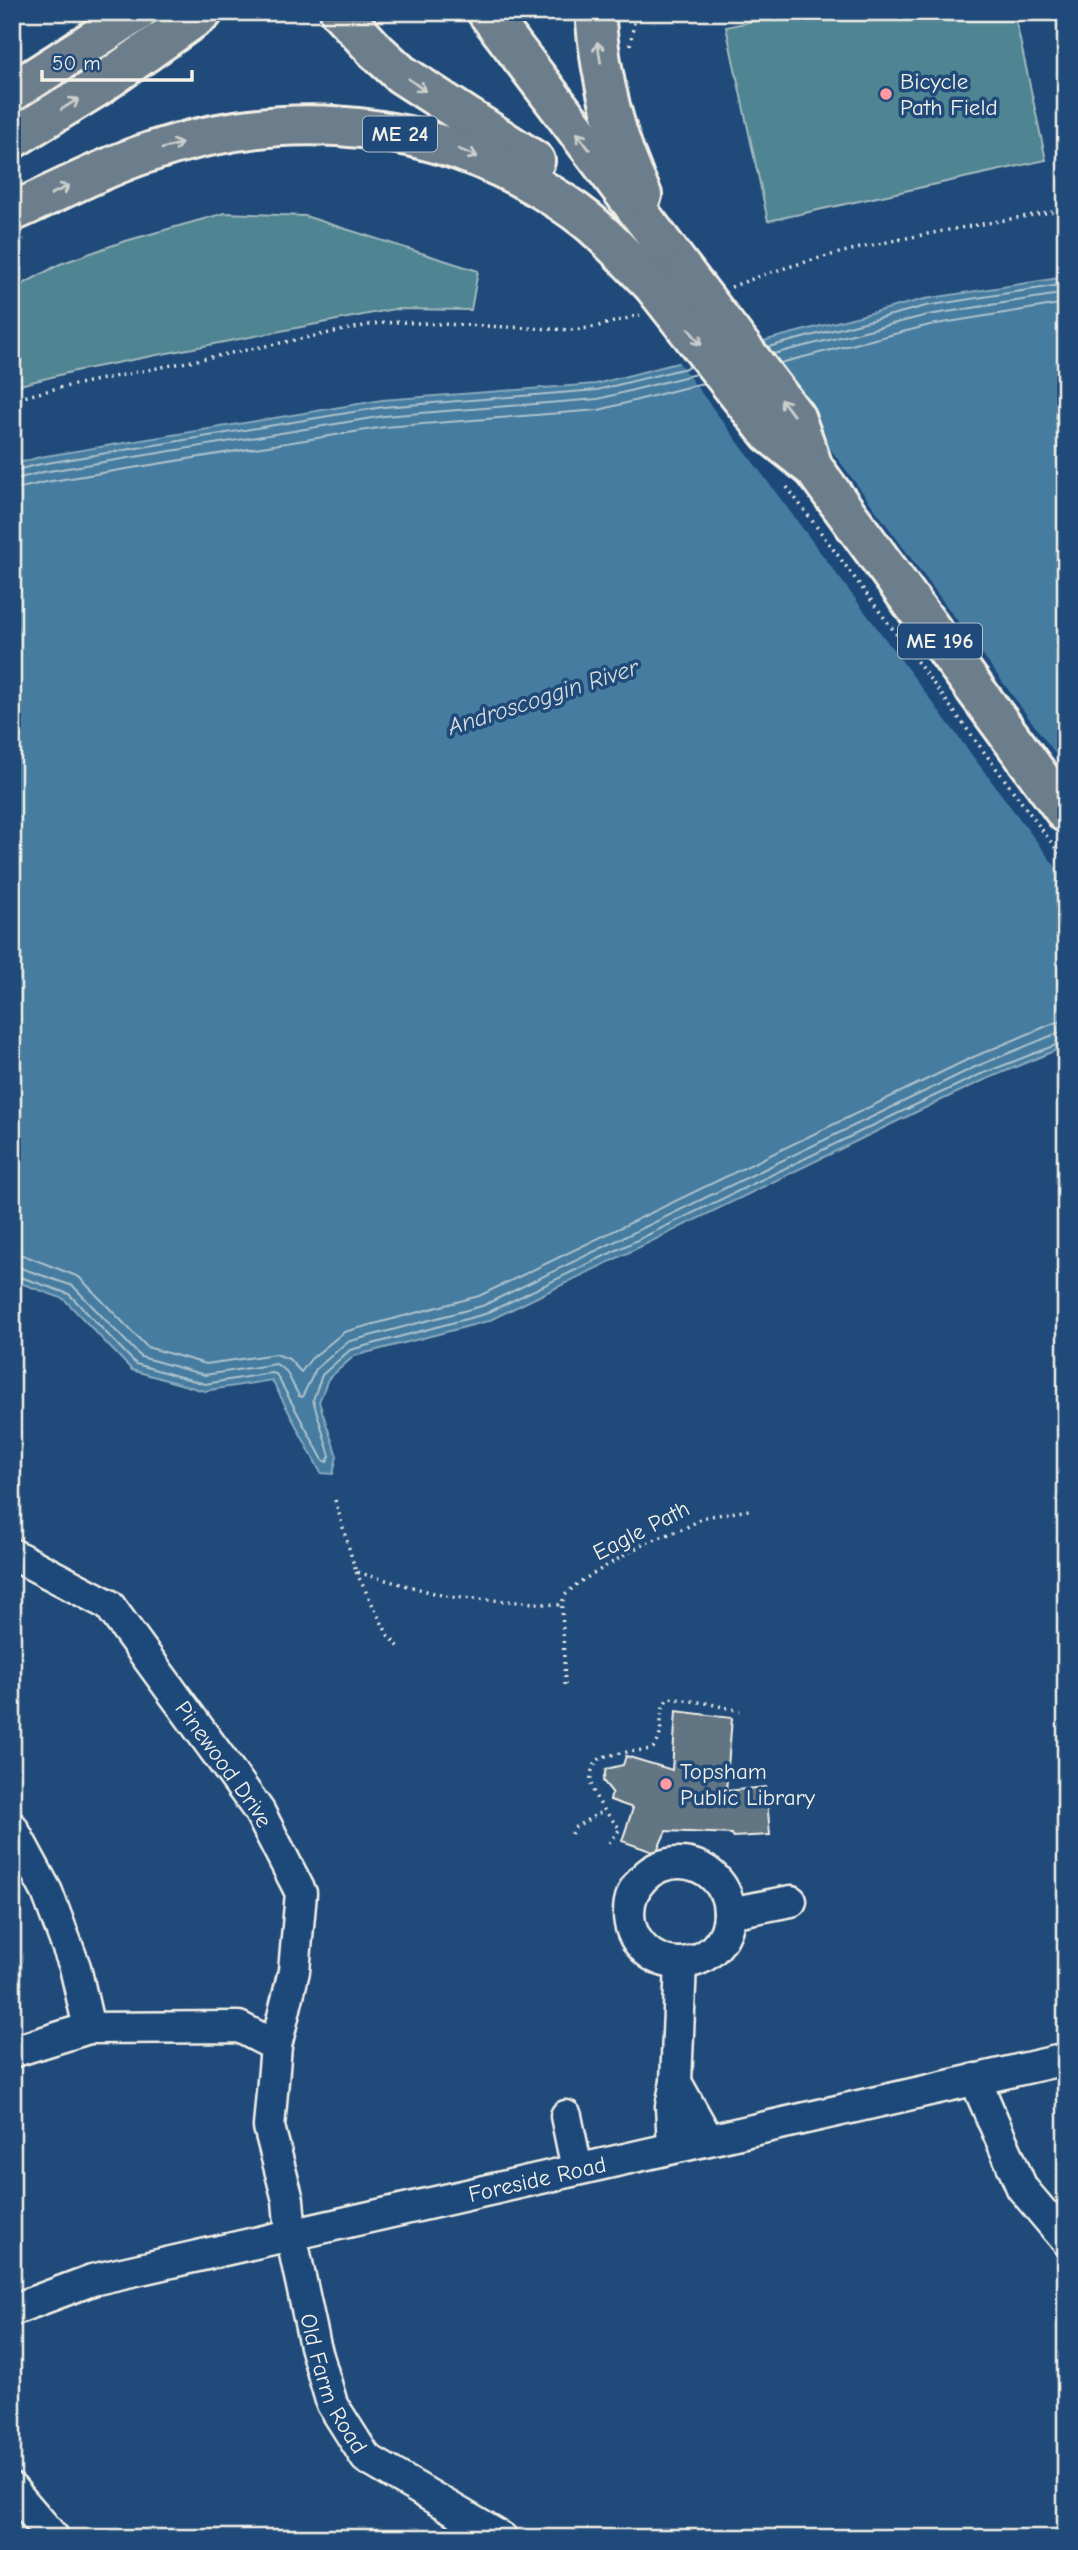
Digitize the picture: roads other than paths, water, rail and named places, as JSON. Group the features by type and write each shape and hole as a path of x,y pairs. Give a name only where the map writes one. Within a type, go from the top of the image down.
{"highway":[{"path":"12,92 137,12"},
{"path":"12,139 97,87 203,12"},
{"path":"340,12 366,41 408,79 560,178 591,202 645,257 659,290"},
{"path":"486,12 659,290"},
{"path":"595,12 597,47 615,130 626,162 646,203 659,290"},
{"name":"ME 24","path":"23,223 108,169 172,145 252,130 320,125 354,126 413,136 453,147 511,173 587,220 659,290"},
{"name":"ME 196","path":"659,290 794,416 798,474 1066,813"}],"street":[{"name":"Pinewood Drive","path":"12,1554 109,1605 259,1811 301,1892 293,1971 276,2046 270,2127 288,2200 291,2235"},
{"path":"12,1827 47,1892 75,1967 89,2028"},
{"path":"676,1863 692,1865 707,1872 719,1883 726,1897 729,1913 727,1928 720,1942 709,1953 696,1960 681,1963 652,1955 640,1945 632,1932 629,1917 630,1902 636,1888 647,1875 660,1867 676,1863"},
{"path":"729,1913 791,1901"},
{"path":"673,2147 671,2106 676,2082 681,1963"},
{"path":"12,2052 89,2028 239,2028 276,2046"},
{"name":"Foreside Road","path":"12,2310 92,2280 1066,2059"},
{"path":"975,2079 1022,2188 1066,2239"},
{"path":"676,2082 708,2139"},
{"path":"566,2116 577,2169"},
{"name":"Old Farm Road","path":"291,2235 315,2346 332,2404 366,2458 502,2538"},
{"path":"12,2489 54,2538"}],"water":[{"name":"Androscoggin River","path":"1066,277 1066,1046 914,1113 488,1321 354,1356 328,1379 319,1402 337,1456 333,1474 321,1473 272,1380 204,1391 132,1370 64,1299 12,1280 12,465 40,457 382,400 596,384 925,299"}],"place":[{"name":"Bicycle Path Field","path":"886,94"},
{"name":"Topsham Public Library","path":"666,1784"}]}
